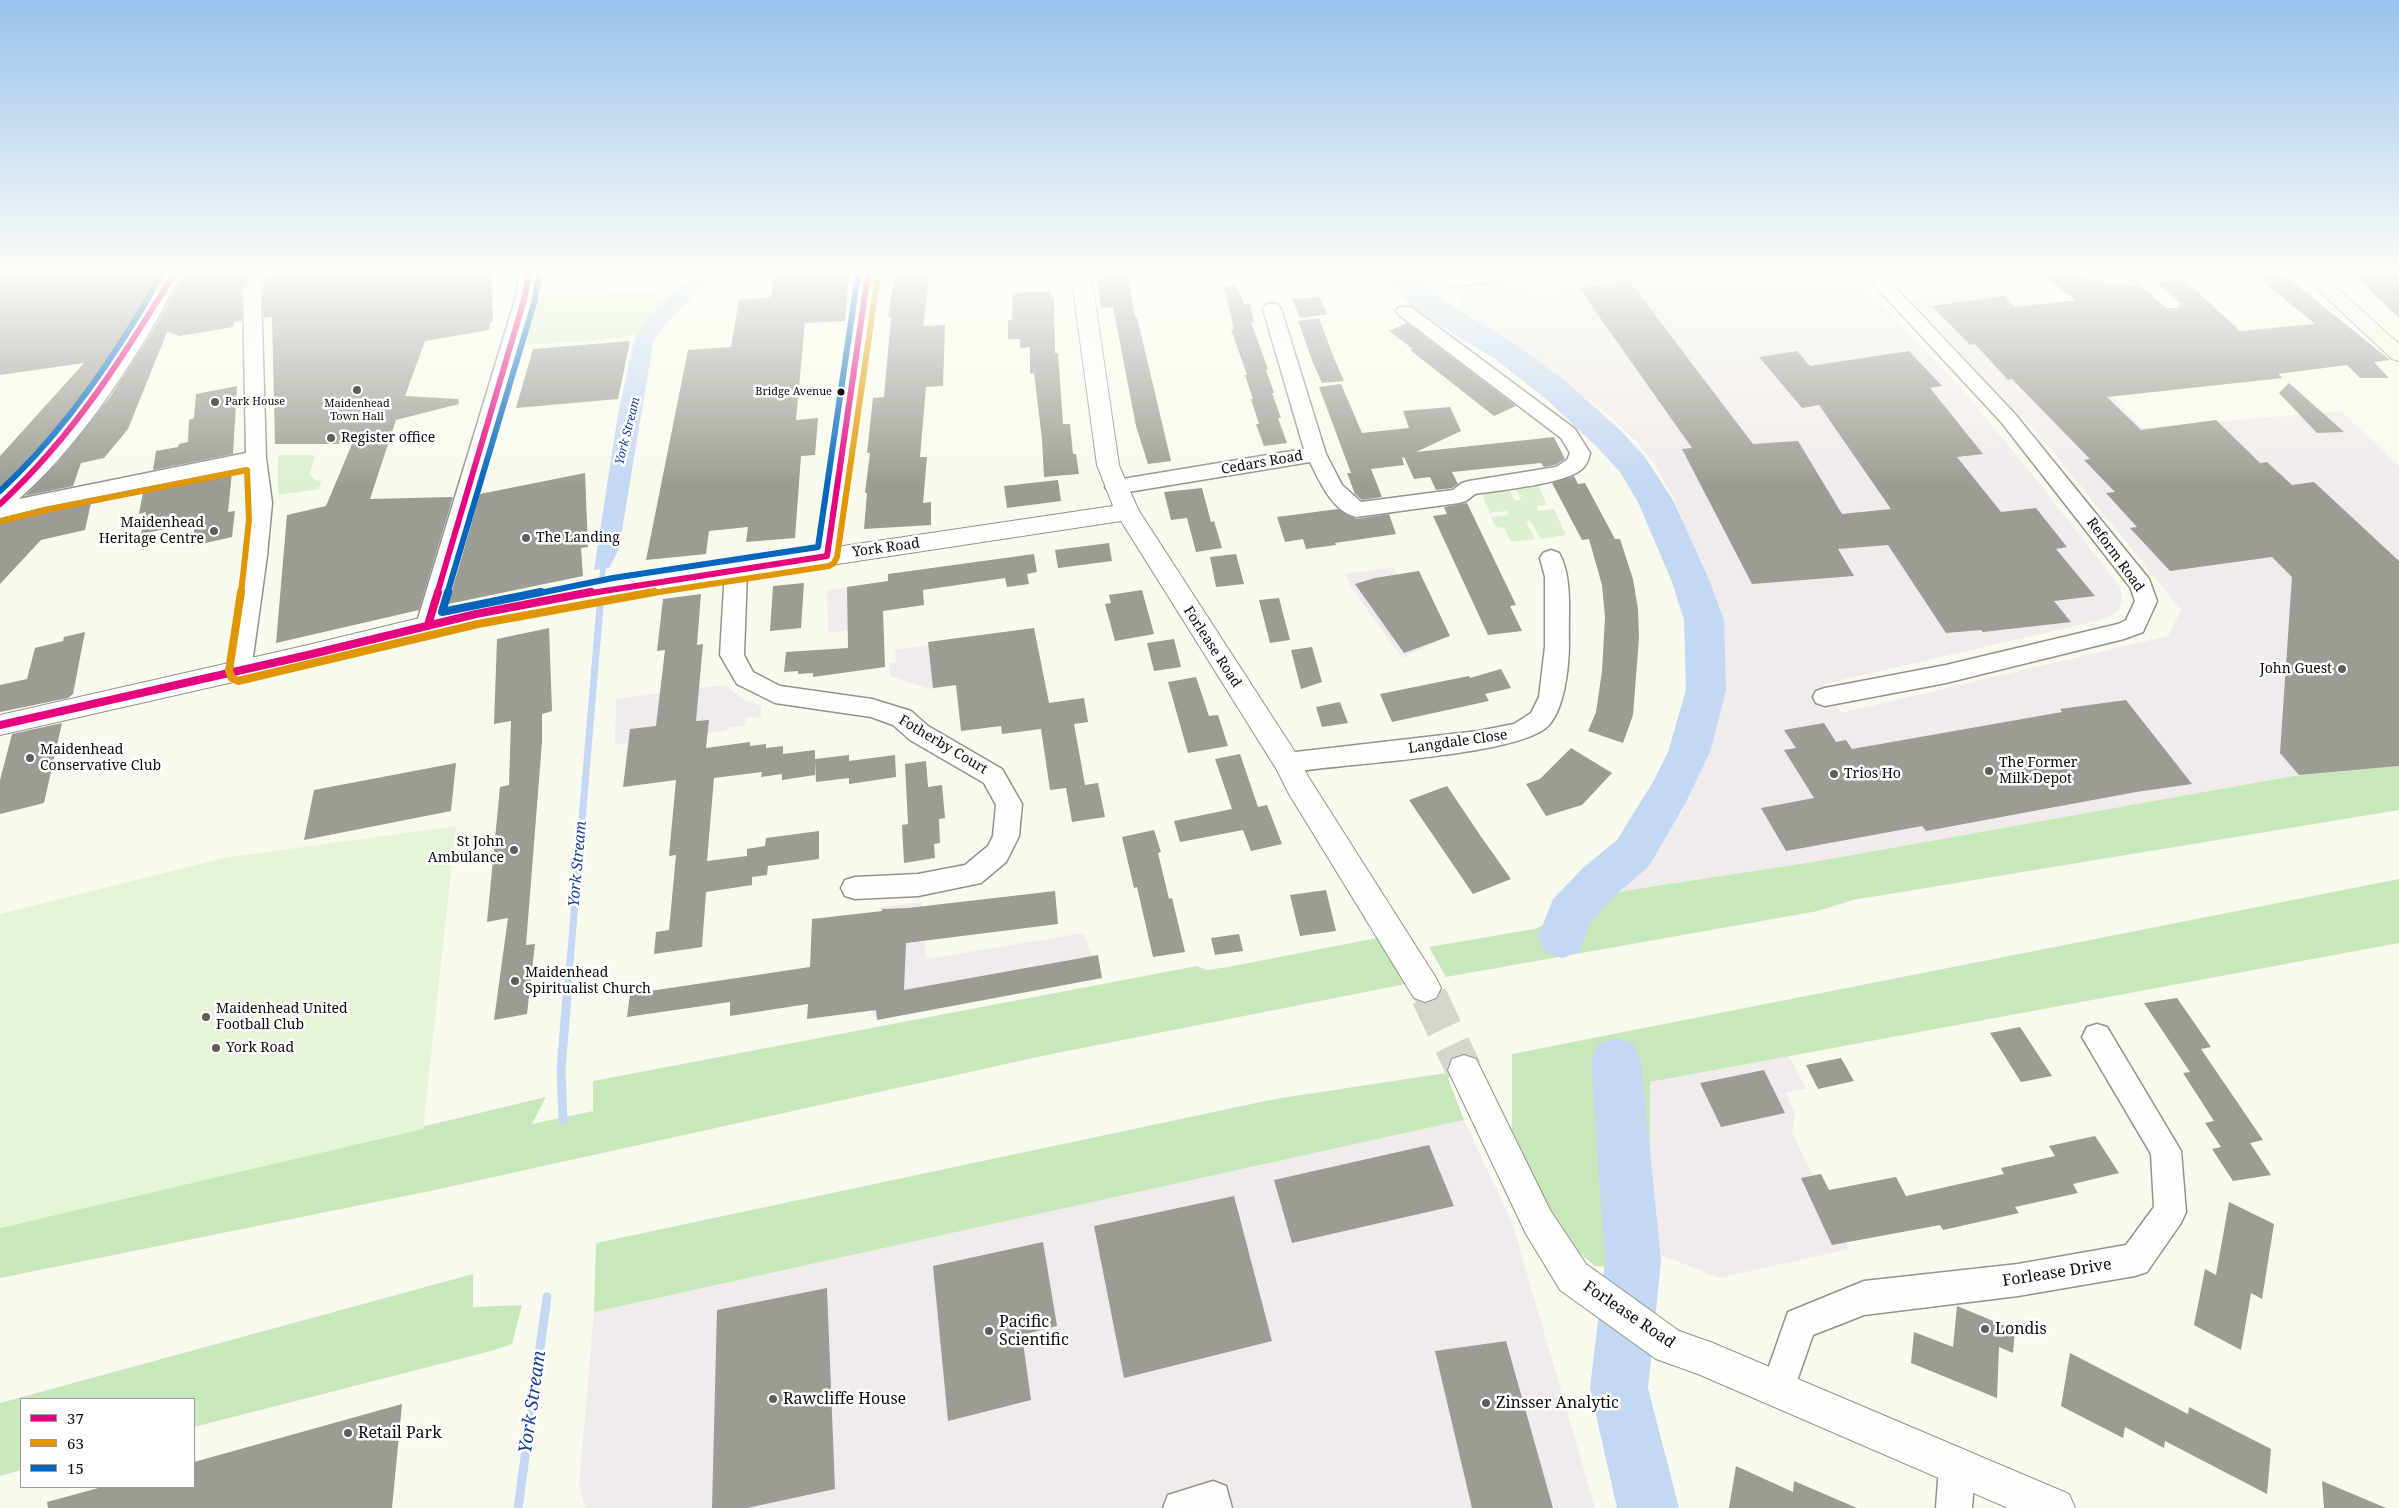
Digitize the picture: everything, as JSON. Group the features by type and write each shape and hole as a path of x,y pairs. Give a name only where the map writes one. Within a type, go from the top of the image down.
{"main road":[{"path":"2387,344 2399,355"}],"street":[{"path":"0,504 19,489 84,414 132,344"},
{"path":"239,670 256,556 261,503 256,458 256,344"},
{"path":"428,624 511,344"},
{"path":"827,556 858,344"},
{"name":"Forlease Road","path":"1091,344 1108,465 1127,512 1287,763 1299,786 1425,988"},
{"name":"Cedars Road","path":"1116,487 1316,454 1283,344"},
{"path":"1316,454 1334,489 1356,510 1459,496 1469,488 1560,473 1576,464 1580,453 1568,434 1449,344"},
{"name":"Reform Road","path":"1826,697 1946,674 2124,631 2135,626 2146,600 2141,585 2008,418 1938,344"},
{"path":"0,512 44,500 256,458"},
{"name":"York Road","path":"0,725 308,655 428,624 614,588 1127,512"},
{"name":"Fotherby Court","path":"736,570 732,655 745,678 775,694 872,708 902,718 919,733 993,776 1009,804 1006,836 997,854 972,875 918,885 855,888"},
{"name":"Langdale Close","path":"1287,763 1308,759 1478,741 1520,732 1540,719 1551,697 1557,647 1547,570"},
{"name":"Forlease Drive","path":"1778,1389 1800,1324 1864,1298 2018,1280 2136,1260 2170,1212 2166,1151 2097,1037"},
{"name":"Forlease Road","path":"1464,1070 1538,1222 1573,1277 1669,1346 1700,1356 2055,1508"},
{"path":"1954,1508 1957,1467"},
{"path":"1181,1508 1214,1499 1214,1508"}],"shaded area":[{"path":"1512,344 1920,344 1960,387 2036,479 2120,587 2122,600 2119,608 2113,615 2096,621 1824,684 1841,713 2168,636 2181,610 2050,448 1953,344 2063,344 2142,428 2341,411 2399,466 2399,766 2293,776 1813,862 1623,891 1625,877 1681,813 1711,747 1718,711 1720,639 1713,601 1675,500 1653,462 1637,442 1609,415"},
{"path":"1393,567 1437,642 1402,658 1351,587 1346,574"},
{"path":"876,583 879,626 828,633 827,590"},
{"path":"1020,631 1042,673 929,689 890,676 889,664 896,662 895,650"},
{"path":"725,685 742,699 761,706 761,717 746,718 745,726 728,727 727,731 615,745 616,699"},
{"path":"922,902 926,959 1083,933 1100,975 873,1017 872,974 879,973 880,907"},
{"path":"1789,1056 1806,1089 1786,1092 1795,1114 1792,1133 1849,1249 1719,1278 1649,1250 1650,1082"},
{"path":"1464,1120 1513,1225 1595,1508 585,1508 579,1486 594,1312"}],"green space":[{"path":"278,455 313,455 315,457 309,475 317,481 321,480 319,489 278,495"},
{"path":"1531,480 1539,487 1547,505 1537,506 1538,511 1554,509 1566,535 1541,539 1530,520 1526,522 1535,539 1511,542 1504,528 1496,527 1491,517 1508,515 1507,511 1490,513 1483,497 1486,489 1506,483 1515,501 1521,500 1512,482"},
{"path":"2399,766 2399,810 1853,900 1818,911 1446,977 1429,947 1534,929 1623,891 1813,862 2293,776"},
{"name":"York Road","path":"456,826 423,1129 0,1228 0,914 224,858"},
{"path":"2399,879 2399,943 1650,1082 1649,1250 1615,1267 1595,1266 1572,1247 1512,1153 1512,1054"},
{"path":"1387,936 1421,981 1042,1056 435,1190 0,1278 0,1228 546,1097 532,1124 593,1111 593,1081 1197,966 1206,970 1228,967"},
{"path":"1446,1073 1464,1120 594,1312 596,1243 1275,1099"},
{"path":"473,1274 473,1307 522,1305 512,1344 195,1427 195,1398 20,1398 20,1470 0,1476 0,1403"}],"water":[{"name":"York Stream","path":"633,344 653,344 619,549 609,568 594,570 618,414"}],"building":[{"path":"0,344 120,344 86,394 36,455 0,489 0,456 84,363 0,375"},
{"path":"144,344 162,344 128,429 104,458 81,463 73,486 25,496 58,462 110,397"},
{"path":"273,344 424,344 405,396 458,399 459,404 396,420 370,499 453,497 419,610 276,643 287,515 326,506 352,444 275,444"},
{"path":"589,344 629,344 618,399 516,408 533,349"},
{"path":"731,344 803,344 796,420 818,418 815,455 801,456 795,538 746,542 748,527 709,531 706,554 646,560 688,350 731,347"},
{"path":"889,344 944,344 943,386 926,387 920,457 927,457 923,503 931,502 931,525 864,529 867,493 865,493 870,453 867,453 873,398 884,397"},
{"path":"1020,344 1055,344 1055,353 1058,353 1063,424 1070,424 1073,454 1076,454 1079,474 1044,477 1042,439 1034,373 1030,374 1030,347 1020,348"},
{"path":"1120,344 1143,344 1171,461 1148,464 1136,426"},
{"path":"1236,344 1259,344 1268,369 1266,370 1274,393 1272,393 1281,418 1278,418 1287,443 1264,446 1256,424 1259,424 1245,375 1247,375"},
{"path":"1306,344 1329,344 1344,381 1322,383"},
{"path":"1407,344 1435,344 1516,406 1494,416 1410,350 1413,349"},
{"path":"1619,344 1677,344 1753,444 1798,441 1842,514 1891,509 1819,405 1802,408 1759,357 1797,351 1810,366 1909,351 1942,386 1930,388 1983,454 1957,457 2001,512 2036,508 2067,547 2056,549 2095,596 2054,601 2071,622 1983,632 1981,630 1946,633 1888,545 1838,549 1854,576 1752,584 1682,449 1692,448"},
{"path":"1975,344 2371,344 2390,360 2374,362 2389,378 2360,378 2347,365 2278,374 2283,378 2107,397 2141,430 2216,420 2260,463 2267,462 2292,485 2314,482 2399,561 2399,766 2299,775 2280,753 2292,577 2272,557 2170,571 2130,528 2137,527 2106,493 2115,492 2084,460 2090,459 2012,379 2008,380"},
{"path":"2289,383 2344,432 2317,433 2279,393"},
{"path":"1341,384 1362,433 1409,428 1403,411 1450,407 1461,431 1416,452 1554,437 1565,459 1555,465 1544,467 1541,463 1452,472 1458,484 1452,488 1436,490 1430,477 1414,479 1404,457 1402,458 1404,465 1371,469 1382,497 1362,500 1355,494 1347,473 1351,473 1319,387"},
{"path":"237,386 233,454 153,470 156,451 178,447 179,444 188,442 189,420 194,418 196,394"},
{"path":"232,472 228,512 235,511 232,537 192,546 195,523 141,534 146,512 139,514 143,492 149,491 150,488"},
{"name":"The Landing","path":"585,473 588,547 581,548 583,576 448,604 480,494"},
{"path":"1574,476 1578,484 1585,483 1615,539 1620,539 1633,579 1638,609 1639,638 1633,715 1623,743 1588,731 1596,712 1602,671 1605,617 1602,585 1589,539 1582,540 1552,483"},
{"path":"1058,480 1061,501 1007,508 1004,486"},
{"path":"1202,488 1211,522 1214,521 1222,548 1196,552 1187,518 1171,520 1164,492"},
{"path":"91,503 85,530 41,540 0,584 0,520 68,504 66,509"},
{"path":"1467,503 1516,605 1510,606 1522,631 1488,635 1433,516 1447,514 1444,507"},
{"path":"1338,509 1356,519 1389,514 1396,534 1306,549 1303,539 1285,542 1277,517"},
{"path":"1109,543 1112,561 1058,568 1055,550"},
{"path":"1034,554 1037,572 1027,574 1029,584 1007,587 1005,578 923,590 924,605 883,611 885,667 813,677 813,673 798,674 798,671 784,672 786,652 848,648 847,587 888,581 888,574"},
{"path":"1236,554 1244,584 1216,587 1210,557"},
{"path":"1419,571 1450,636 1404,653 1355,584 1375,578"},
{"path":"804,583 801,628 770,631 773,586"},
{"path":"1142,590 1154,634 1115,641 1105,604 1111,603 1109,595"},
{"path":"701,594 697,645 703,644 696,721 709,720 706,748 750,742 750,746 766,744 766,748 783,746 783,754 815,750 815,775 782,780 782,774 761,777 762,772 714,778 707,861 747,856 747,849 765,846 766,838 819,831 819,859 768,866 767,875 752,877 752,885 706,892 702,947 654,954 656,932 669,930 676,855 669,856 676,780 623,787 630,729 656,726 665,650 657,651 663,599"},
{"path":"1279,598 1290,640 1270,643 1259,600"},
{"path":"549,628 552,711 542,714 542,742 526,945 535,944 527,1014 494,1020 508,918 487,922 500,787 509,785 511,721 494,724 497,639"},
{"path":"1034,628 1049,703 1084,698 1088,722 1074,724 1085,785 1098,783 1105,817 1072,822 1066,788 1050,790 1041,729 1002,734 1001,726 961,731 956,685 933,688 928,642"},
{"path":"85,632 73,694 68,698 0,712 0,685 27,679 35,648 63,641 64,637"},
{"path":"1174,639 1181,667 1154,671 1147,643"},
{"path":"1312,647 1322,682 1301,689 1291,650"},
{"path":"1501,669 1511,688 1485,694 1489,701 1392,722 1380,694 1469,676 1470,678"},
{"path":"1196,677 1209,716 1218,715 1228,746 1188,753 1168,682"},
{"path":"2126,700 2192,784 2136,792 1926,831 1922,826 1786,851 1761,808 1814,798 1784,750 1796,748 1784,730 1824,723 1836,742 1846,740 1852,749 2062,712 2060,709"},
{"path":"1340,702 1348,723 1322,727 1316,707"},
{"name":"Maidenhead Conservative Club","path":"62,723 44,803 0,814 0,780 12,734"},
{"path":"1571,748 1612,773 1582,805 1546,816 1526,784 1540,779"},
{"path":"1240,754 1258,807 1267,805 1282,844 1251,851 1243,830 1180,842 1174,821 1232,809 1215,759"},
{"path":"849,755 849,761 895,755 896,777 849,784 849,778 816,782 815,759"},
{"path":"926,761 928,787 942,785 945,818 939,819 940,843 934,844 935,858 904,863 902,825 908,824 905,764"},
{"path":"456,763 451,811 304,840 314,790"},
{"path":"1447,786 1511,879 1473,894 1409,800"},
{"path":"1154,830 1161,852 1158,853 1169,899 1172,898 1185,952 1153,957 1137,887 1134,888 1122,837"},
{"path":"1326,890 1336,931 1300,936 1290,895"},
{"path":"1055,891 1058,924 906,943 904,990 1098,955 1102,978 877,1020 876,1010 807,1019 808,1004 730,1016 730,1002 627,1017 630,994 810,967 812,919 882,911 882,909 908,908"},
{"path":"1239,934 1243,951 1215,955 1211,938"},
{"path":"2177,998 2211,1047 2201,1049 2263,1140 2250,1143 2271,1175 2233,1181 2212,1149 2221,1147 2205,1123 2214,1121 2183,1073 2190,1072 2144,1003"},
{"path":"2020,1027 2052,1076 2021,1082 1990,1033"},
{"path":"1841,1058 1854,1081 1818,1089 1806,1065"},
{"path":"1764,1070 1785,1113 1721,1127 1700,1083"},
{"path":"2095,1136 2119,1173 2073,1184 2078,1193 2015,1207 2019,1213 1943,1230 1940,1225 1832,1245 1801,1178 1821,1174 1829,1190 1896,1177 1906,1196 2004,1174 2001,1168 2055,1156 2049,1146"},
{"path":"1429,1145 1454,1206 1292,1243 1274,1180"},
{"path":"1234,1196 1272,1341 1124,1378 1094,1226"},
{"path":"2229,1202 2274,1224 2262,1299 2251,1293 2241,1350 2194,1325 2205,1269 2216,1275"},
{"name":"Pacific Scientific","path":"1043,1242 1057,1326 1022,1335 1031,1400 948,1421 933,1266"},
{"name":"Rawcliffe House","path":"827,1288 835,1489 747,1508 712,1508 717,1310"},
{"path":"1957,1306 2015,1330 2013,1353 1999,1347 1997,1398 1911,1363 1914,1332 1953,1347"},
{"name":"Zinsser Analytic","path":"1506,1341 1553,1508 1472,1508 1435,1351"},
{"path":"2070,1353 2188,1414 2189,1407 2271,1449 2267,1494 2165,1441 2164,1448 2125,1427 2123,1438 2061,1406"},
{"name":"Retail Park","path":"402,1404 392,1508 48,1508 47,1502 98,1488 195,1488 195,1462"},
{"path":"1736,1466 1793,1492 1794,1481 1857,1508 1729,1508"},
{"path":"2322,1481 2386,1508 2324,1508"}],"waterway":[{"path":"1493,344 1558,392 1608,438 1633,465 1656,502 1691,582 1704,620 1706,690 1689,752 1670,792 1633,853 1600,881 1569,913 1562,937"},
{"name":"York Stream","path":"602,577 604,561"},
{"name":"York Stream","path":"567,997 600,607"},
{"name":"York Stream","path":"563,1120 561,1070 567,996"},
{"path":"1616,1061 1633,1261 1619,1388 1648,1508"},
{"name":"York Stream","path":"518,1508 547,1297"}],"tunnel":[{"path":"1425,988 1429,997"},
{"path":"1429,996 1464,1070"}],"transit line":[{"name":"15","path":"0,491 38,454 56,433 89,391 120,344"},
{"name":"37","path":"0,504 59,444 94,400 132,344"},
{"name":"37","path":"428,625 511,344"},
{"name":"15","path":"522,344 442,612 613,578 818,547 848,344"},
{"name":"37","path":"0,725 308,655 476,614 614,588 827,556 858,344"},
{"name":"63","path":"2,521 46,510 247,470 249,495 247,545 229,671 232,678 238,681 478,624 616,598 829,566 834,563 837,557 868,344"}],"place":[{"name":"Maidenhead Town Hall","path":"357,390"},
{"name":"Bridge Avenue","path":"841,392"},
{"name":"Park House","path":"215,402"},
{"name":"Register office","path":"331,438"},
{"name":"Maidenhead Heritage Centre","path":"214,531"},
{"name":"The Landing","path":"526,538"},
{"name":"John Guest","path":"2342,669"},
{"name":"Maidenhead Conservative Club","path":"30,758"},
{"name":"The Former Milk Depot","path":"1989,771"},
{"name":"Trios Ho","path":"1834,774"},
{"name":"St John Ambulance","path":"514,850"},
{"name":"Maidenhead Spiritualist Church","path":"515,981"},
{"name":"Maidenhead United Football Club","path":"206,1017"},
{"name":"York Road","path":"216,1048"},
{"name":"Londis","path":"1985,1329"},
{"name":"Pacific Scientific","path":"989,1331"},
{"name":"Rawcliffe House","path":"773,1399"},
{"name":"Zinsser Analytic","path":"1486,1403"},
{"name":"Retail Park","path":"348,1433"}]}
